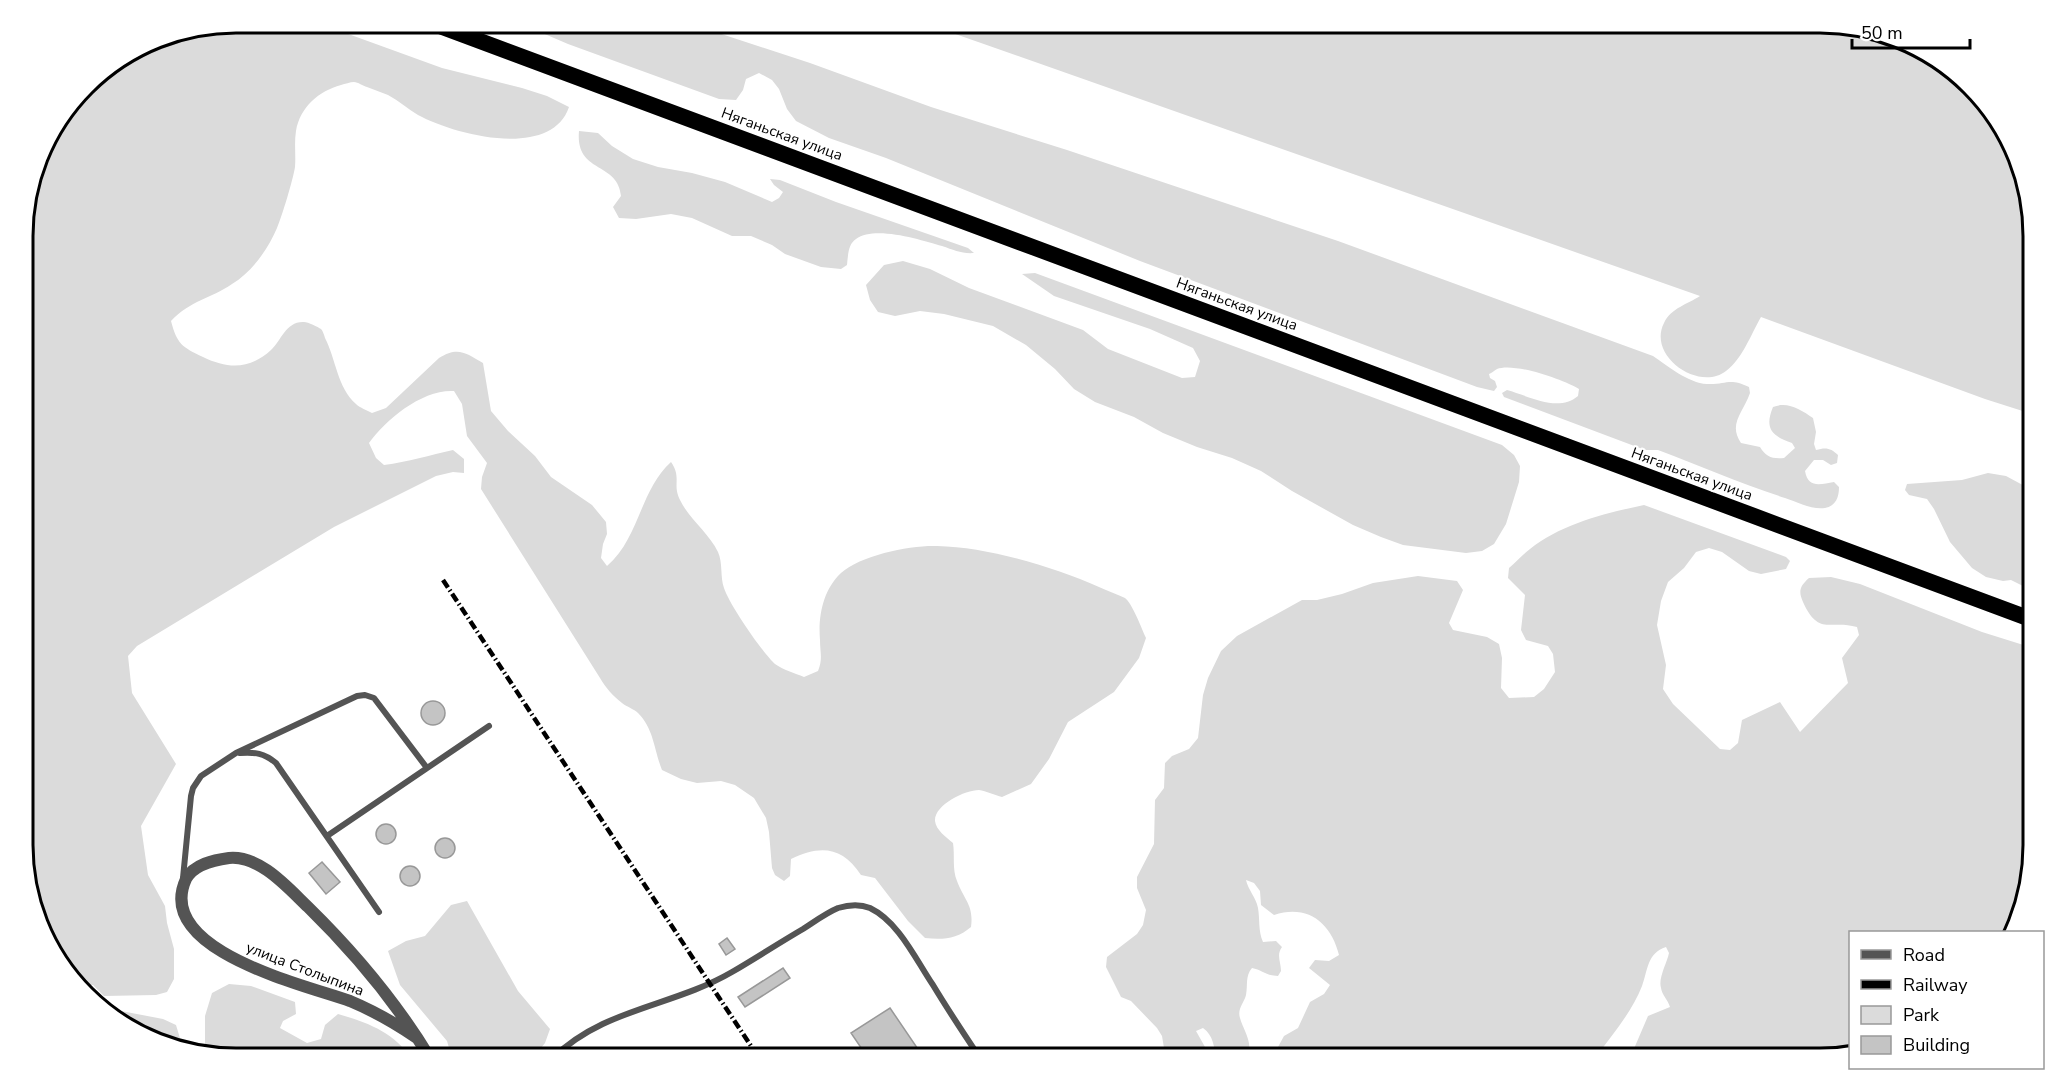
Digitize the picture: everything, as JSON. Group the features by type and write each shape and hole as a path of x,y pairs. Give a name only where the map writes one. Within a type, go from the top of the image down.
{"highway":[{"name":"Няганьская улица","path":"459,33 2023,616"}],"street":[{"name":"улица Столыпина","path":"417,1038 378,1013 246,965 220,951 203,938 190,923 183,907 182,891 187,876 198,866 233,858 248,861 269,872 345,944 391,1001 417,1038 424,1048"}],"lane":[{"path":"182,891 193,788 207,770 236,753 342,702 365,695 374,698 382,707 427,768"},
{"path":"327,836 489,726"},
{"path":"236,753 258,753 276,763 379,912"},
{"path":"564,1048 592,1028 616,1016 696,991 732,972 823,916 839,908 856,905 869,908 882,916 902,938 974,1048"}],"green space":[{"path":"346,33 442,68 547,96 569,107 559,123 543,133 523,138 501,138 477,135 434,123 388,95 356,82 325,91 306,107 298,122 292,180 277,228 264,252 253,267 239,279 186,308 171,321 178,340 190,350 221,364 238,366 263,357 275,346 288,328 298,323 308,323 322,331 341,381 350,397 372,413 386,408 446,354 462,352 472,356 483,363 491,411 508,431 535,456 551,477 592,505 606,522 607,534 601,558 607,566 626,542 652,486 671,462 676,472 680,500 718,552 724,588 739,616 775,664 804,677 818,671 820,667 821,613 826,595 835,580 841,573 861,561 887,552 914,547 937,546 977,550 1020,559 1061,572 1125,598 1146,638 1139,658 1114,692 1068,722 1049,759 1031,784 1002,797 979,790 973,791 951,800 939,809 935,821 937,827 953,843 955,876 970,908 972,919 971,927 960,934 950,938 925,938 908,921 875,878 861,875 854,865 838,854 821,850 791,859 790,876 784,881 775,875 772,868 766,818 754,798 735,785 721,781 697,783 681,779 662,770 651,733 643,719 613,695 605,685 481,489 487,463 467,436 462,404 454,391 430,395 395,415 369,443 376,458 384,465 453,450 464,459 464,473 453,472 436,476 334,527 137,646 128,656 132,693 176,764 141,826 148,875 165,906 174,949 174,979 167,992 156,995 104,996 93,985 89,985 75,969 48,923 35,871 33,845 33,223 40,183 48,158 67,123 102,83 123,67 158,48 210,35"},
{"path":"542,33 718,33 931,107 1338,241 1653,356 1693,381 1707,384 1732,382 1742,384 1749,387 1750,393 1736,424 1737,436 1741,443 1760,447 1770,457 1784,458 1795,448 1792,443 1779,438 1772,431 1769,421 1773,407 1784,405 1804,412 1813,418 1816,450 1828,449 1838,455 1837,463 1831,465 1823,460 1814,460 1805,471 1807,477 1809,481 1816,484 1834,482 1839,487 1837,498 1832,505 1825,508 1805,505 1658,450 1645,450 1504,397 1502,393 1507,390 1553,403 1570,401 1578,396 1579,389 1551,377 1505,367 1489,374 1497,387 1494,391 1477,387 1140,261 886,158 829,138 796,121 787,109 779,89 772,80 759,73 746,79 743,90 736,100 719,99"},
{"path":"952,33 1833,33 1885,44 1933,67 1973,102 1989,123 2002,146 2012,171 2021,210 2023,236 2023,411 1761,317 1742,353 1726,371 1715,376 1703,377 1690,374 1669,358 1663,347 1661,335 1664,323 1671,314 1700,296"},
{"path":"579,131 598,133 612,146 633,159 725,182 772,202 783,192 770,179 780,180 968,248 974,253 898,235 874,233 853,241 847,265 841,269 821,267 785,254 772,245 751,236 732,236 692,218 671,214 636,219 619,218 613,207 621,196 618,185 613,177 583,154"},
{"path":"903,261 930,269 969,288 1083,330 1108,349 1182,378 1195,377 1200,361 1193,348 1150,329 1054,296 1022,274 1035,273 1502,445 1514,455 1520,466 1519,482 1506,524 1494,544 1482,551 1466,553 1403,545 1353,525 1261,471 1163,433 1134,417 1095,402 1074,389 1055,369 1026,345 993,326 944,314 920,311 895,316 878,312 870,300 866,285 884,265"},
{"path":"1988,473 2006,476 2023,485 2023,586 2011,580 2003,581 1986,577 1972,568 1950,542 1927,499 1909,495 1905,490 1907,484 1962,480"},
{"path":"1644,505 1786,557 1790,561 1786,569 1761,574 1749,571 1722,552 1709,548 1696,552 1684,568 1668,582 1661,601 1657,625 1666,665 1663,689 1673,704 1720,749 1730,750 1738,743 1742,720 1780,702 1800,732 1848,683 1842,658 1859,635 1857,627 1826,625 1814,620 1800,592 1809,578 1831,577 1860,584 1982,632 2023,645 2023,845 2016,898 2004,931 1849,931 1849,1046 1833,1048 1634,1048 1648,1016 1670,1007 1660,984 1669,953 1666,947 1655,953 1633,1005 1602,1048 1277,1048 1284,1036 1298,1028 1310,1002 1324,994 1330,985 1309,968 1315,960 1329,961 1339,955 1324,925 1307,914 1297,912 1274,915 1261,905 1260,891 1254,883 1246,880 1257,904 1263,942 1276,941 1282,947 1279,956 1281,971 1278,976 1252,968 1248,974 1246,995 1239,1015 1248,1038 1249,1048 1214,1048 1211,1038 1203,1028 1196,1031 1205,1048 1164,1048 1162,1036 1157,1028 1131,1001 1121,997 1106,967 1107,957 1137,934 1143,925 1146,910 1137,888 1137,877 1154,844 1155,800 1164,788 1165,763 1172,756 1189,749 1198,738 1203,695 1208,678 1221,651 1237,636 1302,600 1317,600 1373,583 1418,576 1457,581 1463,590 1449,623 1453,630 1487,637 1499,644 1502,658 1501,688 1509,698 1534,697 1544,689 1555,672 1553,654 1548,646 1526,640 1521,630 1525,595 1508,578 1509,568 1542,540 1570,526"},
{"path":"467,901 518,991 550,1029 541,1048 449,1048 447,1041 400,985 388,951 406,941 425,936 451,905"},
{"path":"229,984 251,986 295,1002 296,1014 283,1021 280,1028 307,1043 321,1039 325,1025 338,1014 379,1029 403,1048 236,1048 205,1045 205,1016 212,993"},
{"path":"119,1010 163,1019 176,1025 181,1040 158,1033"}],"building":[{"path":"433,701 438,702 444,708 444,718 438,724 433,725 428,724 422,718 421,713 422,708 428,702"},
{"path":"386,824 393,827 396,834 393,841 386,844 379,841 376,834 379,827"},
{"path":"445,838 452,841 455,848 452,855 445,858 438,855 435,848 438,841"},
{"path":"322,862 340,882 326,894 309,873"},
{"path":"410,866 417,869 420,876 417,883 410,886 403,883 400,876 403,869"},
{"path":"727,938 735,949 726,955 719,944"},
{"path":"783,968 790,978 745,1007 738,997"},
{"path":"890,1008 917,1048 861,1048 851,1033"}],"railway":[{"path":"443,580 752,1048"}]}
